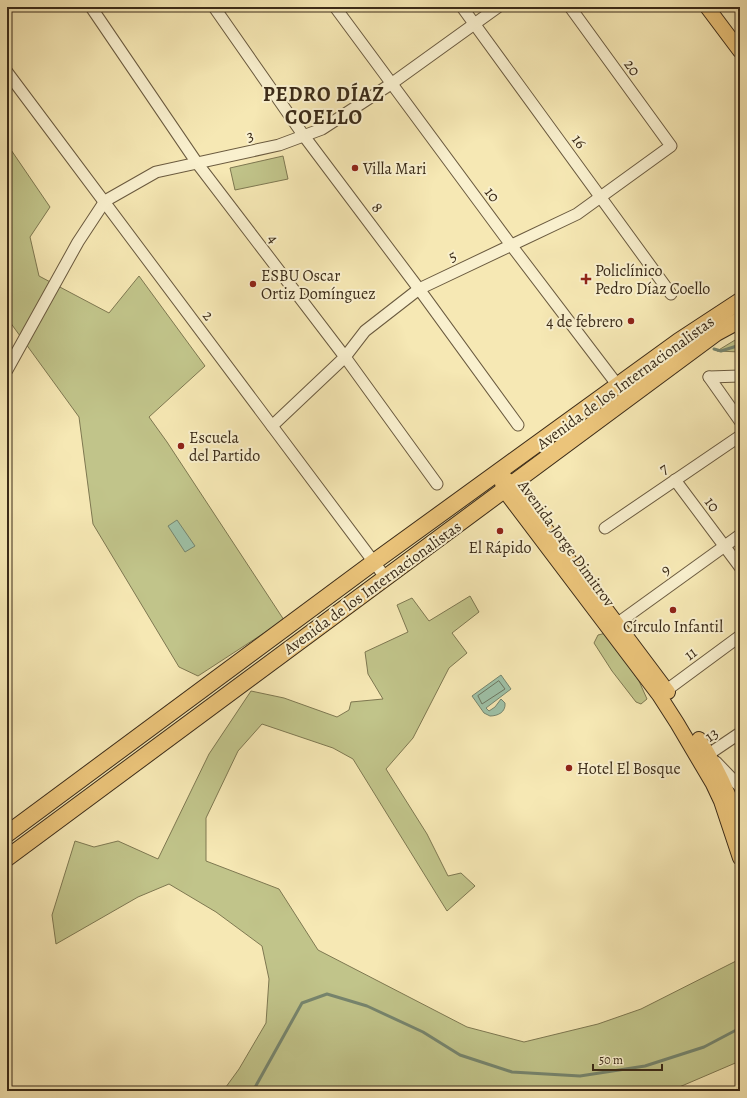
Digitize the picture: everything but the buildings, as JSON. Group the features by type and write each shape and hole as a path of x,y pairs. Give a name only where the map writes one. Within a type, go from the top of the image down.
{"highway":[{"name":"Avenida de los Internacionalistas","path":"7,834 374,562 500,473 618,385 684,338 740,301"},
{"name":"Avenida de los Internacionalistas","path":"7,858 716,333 740,320"}],"main road":[{"path":"707,7 740,51"},
{"name":"Avenida Jorge Dimitrov","path":"500,473 508,487 663,693 730,796 740,827"},
{"name":"Avenida Jorge Dimitrov","path":"705,757 740,858"}],"street":[{"name":"4","path":"91,7 197,163 345,357 437,484"},
{"name":"8","path":"214,7 304,136 518,424"},
{"name":"10","path":"335,7 511,245 628,398"},
{"name":"16","path":"462,7 671,294"},
{"name":"3","path":"7,370 78,242 105,201 156,172 279,145 322,128 391,84 498,7"},
{"name":"20","path":"570,7 671,146"},
{"name":"2","path":"7,72 385,577"},
{"name":"5","path":"272,426 345,357 365,331 419,289 577,214 671,146"},
{"path":"740,376 709,376 740,421"},
{"name":"7","path":"605,528 740,436"},
{"name":"10","path":"675,480 740,567"},
{"name":"9","path":"613,626 740,535"},
{"name":"11","path":"663,693 740,636"},
{"name":"13","path":"705,757 740,733"},
{"path":"705,757 740,787"}],"shaded area":[{"path":"7,144 50,207 30,237 39,276 109,313 139,276 205,366 149,417 284,620 198,676 179,667 93,524 79,417 7,318"},
{"path":"283,156 288,179 235,190 230,168"},
{"path":"740,337 740,352 717,351"},
{"path":"470,596 479,612 452,633 467,653 449,668 413,738 386,769 427,834 448,876 461,873 475,886 447,911 353,759 333,748 262,724 238,751 206,818 206,861 279,889 318,950 467,1027 524,1042 598,1024 641,1009 740,959 740,1061 670,1091 223,1091 239,1069 266,1023 269,979 262,946 216,912 169,884 138,897 56,944 52,915 75,841 94,847 118,841 158,859 209,754 251,691 284,698 337,717 349,710 351,702 383,699 368,674 365,652 408,632 397,605 412,598 429,621"},
{"path":"606,633 639,681 647,699 641,704 636,702 612,671 594,643 598,635"}],"water":[{"path":"177,520 195,546 185,552 168,526"},
{"path":"501,675 511,689 486,708 489,711 495,707 501,699 505,703 504,709 501,713 490,716 484,713 472,696"}],"waterway":[{"path":"714,349 721,351 740,345"},
{"path":"253,1091 302,1003 327,994 367,1006 423,1032 460,1055 512,1072 580,1076 645,1066 704,1047 740,1028"}],"place":[{"name":"Villa Mari","path":"355,168"},
{"name":"Policlínico Pedro Díaz Coello","path":"586,279"},
{"name":"ESBU Oscar Ortiz Domínguez","path":"253,284"},
{"name":"4 de febrero","path":"631,321"},
{"name":"Escuela del Partido","path":"181,446"},
{"name":"El Rápido","path":"500,531"},
{"name":"Círculo Infantil","path":"673,610"},
{"name":"Hotel El Bosque","path":"569,768"}],"district":[{"name":"PEDRO DÍAZ COELLO","path":"324,106"}]}
